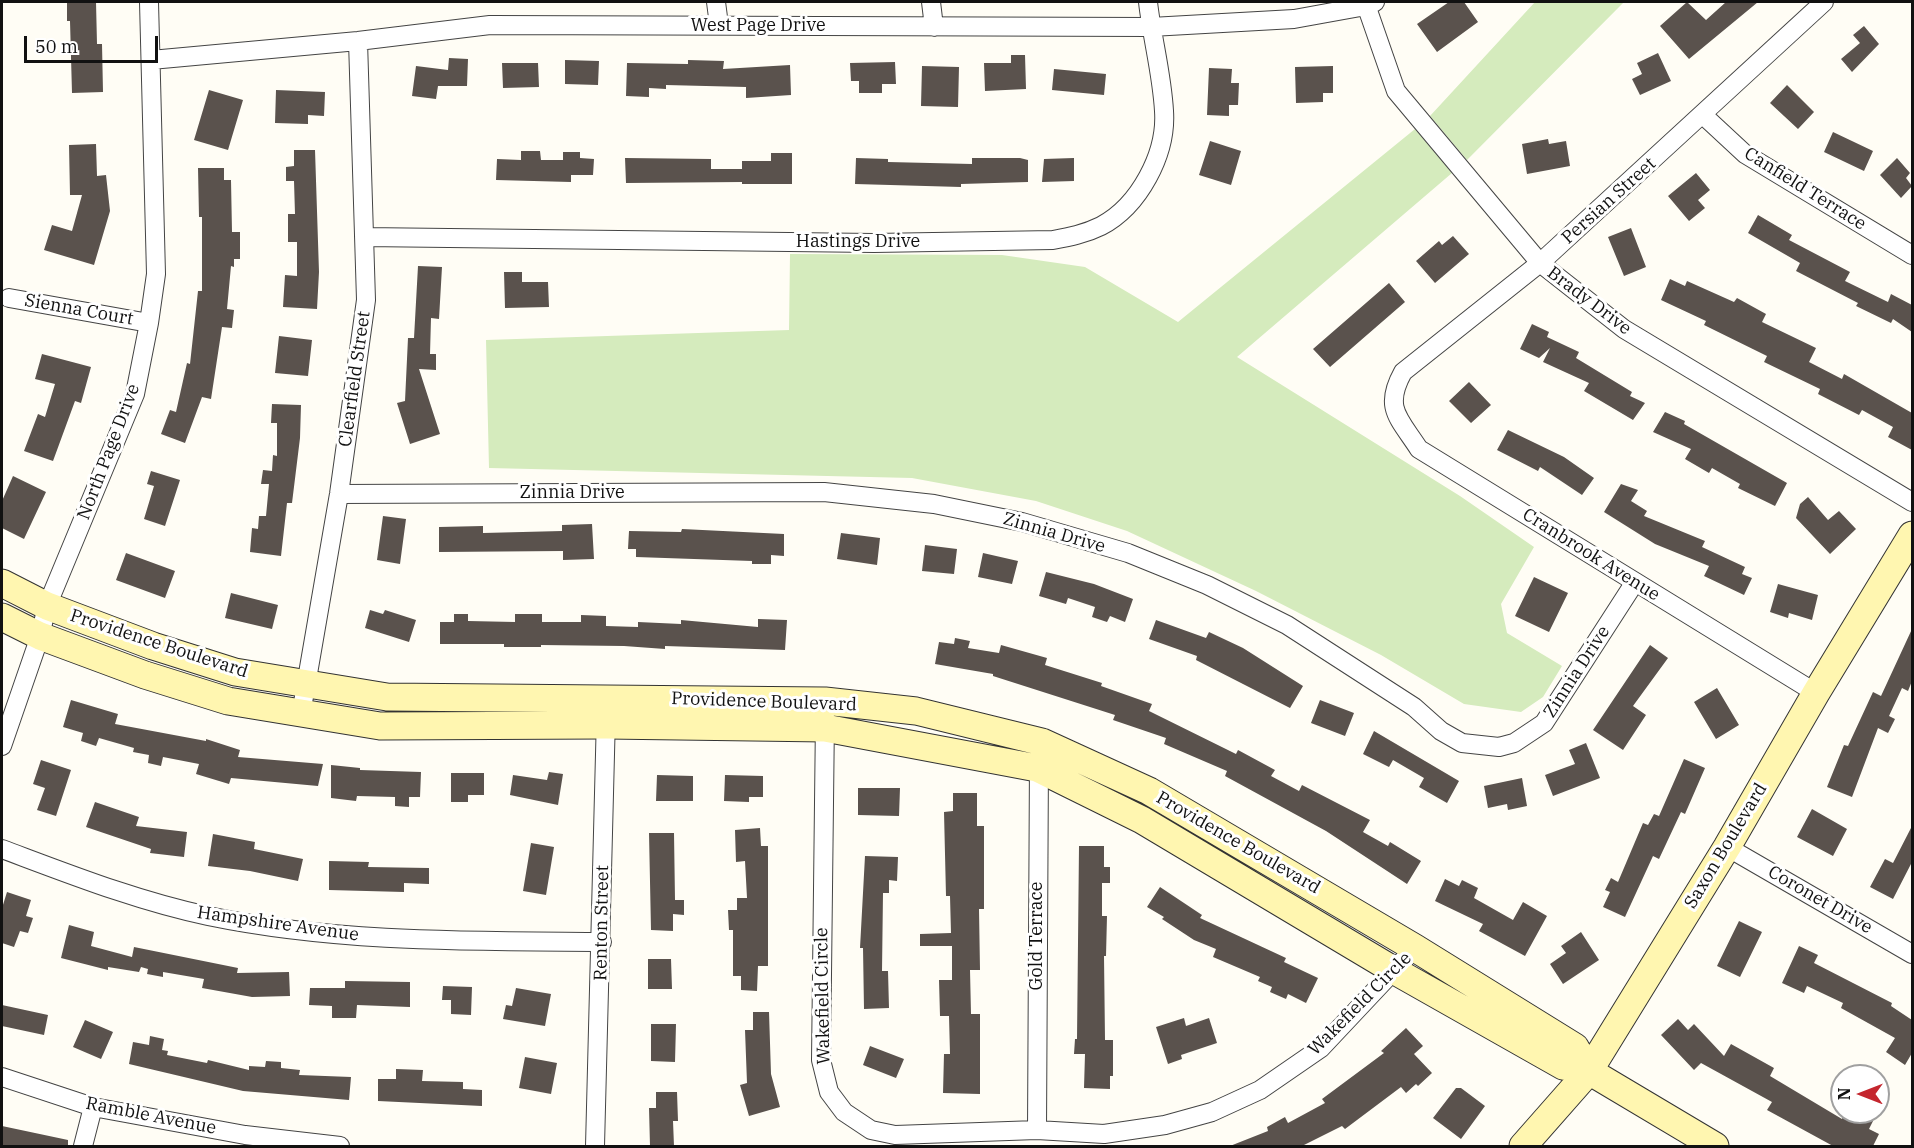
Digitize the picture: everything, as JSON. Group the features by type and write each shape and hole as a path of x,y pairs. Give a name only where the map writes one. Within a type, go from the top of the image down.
{"main road":[{"name":"Saxon Boulevard","path":"1522,1146 1589,1071 1727,847 1816,693 1912,535"},
{"name":"Providence Boulevard","path":"2,583 48,606 153,646 235,672 387,697 825,728 1039,755 1142,820 1395,971 1563,1066 1589,1071 1715,1146"},
{"name":"Providence Boulevard","path":"2,617 40,636 146,675 228,701 380,726 825,701 916,711 1149,791 1415,948 1575,1047 1589,1071"}],"street":[{"name":"North Page Drive","path":"2,746 48,606 135,394 156,274 149,2"},
{"path":"716,2 719,25"},
{"path":"931,2 934,27"},
{"name":"Hastings Drive","path":"364,237 874,243 1053,240 1081,234 1103,225 1128,205 1154,167 1164,131 1164,111 1148,2"},
{"name":"Persian Street","path":"1392,395 1403,372 1540,263 1704,115 1824,2"},
{"name":"West Page Drive","path":"151,60 358,41 490,25 1151,27 1294,19 1369,3"},
{"name":"Brady Drive","path":"1369,3 1396,91 1540,263 1624,329 1912,502"},
{"name":"Clearfield Street","path":"301,714 339,494 366,300 358,41"},
{"name":"Canfield Terrace","path":"1704,115 1745,154 1912,255"},
{"name":"Sienna Court","path":"9,298 149,323"},
{"name":"Cranbrook Avenue","path":"1392,395 1396,415 1419,449 1816,693"},
{"name":"Zinnia Drive","path":"339,494 824,492 934,504 1022,522 1128,553 1207,585 1287,625 1414,707 1448,735 1462,743 1499,747 1514,743 1544,723 1635,582"},
{"name":"Wakefield Circle","path":"825,701 821,1060 829,1092 844,1112 871,1130 895,1135 1036,1130 1104,1134 1165,1125 1212,1112 1260,1090 1321,1048 1415,948"},
{"name":"Renton Street","path":"595,1146 602,942 606,712"},
{"name":"Gold Terrace","path":"1036,1130 1039,755"},
{"name":"Coronet Drive","path":"1727,847 1912,954"},
{"name":"Hampshire Avenue","path":"2,849 120,892 208,916 315,933 442,940 602,942"},
{"name":"Ramble Avenue","path":"2,1077 93,1107 245,1135 340,1146"},
{"path":"83,1146 93,1107"}],"green space":[{"path":"1535,2 1624,2 1467,160 1430,116"},
{"path":"1415,129 1452,173 1237,357 1460,496 1534,547 1501,604 1507,633 1562,666 1543,697 1521,712 1464,704 1381,655 1256,591 1127,531 1036,501 912,478 489,468 486,340 789,330 790,254 1002,255 1085,267 1178,322"}],"building":[{"path":"67,2 96,2 97,44 102,44 103,92 72,93 70,21 67,21"},
{"path":"1449,2 1464,2 1478,22 1437,52 1417,24"},
{"path":"1687,2 1706,20 1726,2 1758,2 1689,59 1660,26"},
{"path":"1864,26 1879,44 1852,72 1841,59 1860,43 1853,35"},
{"path":"1658,53 1671,81 1640,95 1632,79 1642,74 1637,63"},
{"path":"1011,55 1025,55 1026,89 985,91 984,63 1011,63"},
{"path":"449,58 468,59 467,86 438,86 436,99 412,96 416,66 448,70"},
{"path":"565,60 599,61 598,85 565,84"},
{"path":"688,60 724,61 723,69 790,65 791,95 746,98 746,87 666,85 666,89 649,88 649,97 626,96 627,63 688,64"},
{"path":"895,62 896,84 882,84 882,93 859,93 859,81 851,81 850,63"},
{"path":"502,63 538,63 539,87 503,88"},
{"path":"922,66 959,67 958,107 921,106"},
{"path":"1333,66 1333,93 1323,93 1323,102 1296,103 1295,67"},
{"path":"1209,68 1232,69 1231,83 1239,83 1238,105 1229,105 1229,116 1207,115"},
{"path":"1054,69 1106,74 1104,95 1052,90"},
{"path":"1787,85 1814,112 1798,129 1770,103"},
{"path":"209,90 243,100 228,150 194,140"},
{"path":"276,90 325,92 324,116 308,115 308,124 275,123"},
{"path":"1833,132 1873,151 1864,171 1824,152"},
{"path":"1548,139 1549,144 1566,141 1570,166 1527,174 1522,144"},
{"path":"1210,141 1241,151 1231,185 1199,175"},
{"path":"96,144 97,176 106,175 110,211 94,265 44,250 52,225 72,231 82,195 70,195 69,145"},
{"path":"294,150 315,150 319,272 317,309 283,307 285,275 297,276 297,242 288,242 288,214 295,214 294,181 286,181 286,167 294,166"},
{"path":"521,151 540,151 541,160 563,160 563,152 580,152 580,158 594,159 593,175 571,175 571,182 496,180 497,159 521,160"},
{"path":"771,153 792,153 792,184 626,183 625,158 711,159 711,169 742,169 742,161 771,161"},
{"path":"856,158 888,159 888,162 972,164 972,158 1020,158 1028,160 1028,182 961,184 961,187 855,184"},
{"path":"1074,158 1074,181 1042,182 1044,159"},
{"path":"1897,158 1910,173 1906,178 1912,186 1901,198 1880,175"},
{"path":"198,168 224,168 224,180 231,180 232,232 240,232 240,259 234,259 234,267 231,266 227,309 234,310 232,328 222,327 211,399 202,397 185,443 161,434 170,410 176,412 187,363 190,364 198,291 202,291 202,217 199,217"},
{"path":"1696,173 1710,190 1698,200 1705,208 1689,221 1668,196"},
{"path":"1758,215 1792,235 1789,240 1850,272 1845,281 1888,302 1891,294 1912,305 1912,332 1893,319 1891,323 1856,306 1858,303 1796,271 1800,263 1748,233"},
{"path":"1631,228 1646,267 1624,276 1608,237"},
{"path":"1453,236 1469,254 1435,283 1416,261 1439,241 1442,245"},
{"path":"418,266 442,267 439,319 431,318 430,354 436,354 436,370 419,369 440,434 410,444 397,403 405,401 408,338 414,338"},
{"path":"504,272 522,272 522,282 548,282 549,307 505,308"},
{"path":"1670,279 1685,286 1687,281 1734,302 1737,298 1766,314 1762,322 1816,348 1809,362 1842,379 1844,374 1912,413 1912,450 1888,437 1893,427 1862,410 1859,415 1818,394 1820,389 1764,362 1767,356 1704,325 1706,321 1661,300"},
{"path":"1389,283 1405,302 1330,367 1313,349"},
{"path":"1532,324 1549,332 1547,337 1579,352 1576,358 1632,392 1630,396 1645,403 1633,420 1584,391 1589,383 1543,362 1550,348 1539,358 1520,349"},
{"path":"279,336 312,340 308,376 275,373"},
{"path":"42,354 91,367 81,403 75,401 53,461 24,451 38,414 45,417 55,384 35,379"},
{"path":"1469,382 1491,405 1471,423 1449,401"},
{"path":"272,404 301,405 300,438 292,503 287,503 281,556 250,552 252,528 258,529 259,516 266,516 269,484 261,484 263,470 272,471 273,455 277,456 277,423 271,423"},
{"path":"1665,412 1685,421 1684,424 1787,483 1775,506 1738,488 1740,484 1712,468 1709,473 1685,459 1691,449 1653,432"},
{"path":"1508,430 1564,457 1594,478 1582,495 1540,467 1538,471 1497,450"},
{"path":"151,471 180,480 165,526 144,519 154,486 147,484"},
{"path":"13,476 46,492 24,539 2,528 2,501"},
{"path":"1621,484 1638,490 1631,501 1647,511 1644,516 1705,541 1702,547 1745,567 1742,574 1752,578 1744,595 1704,576 1709,566 1655,544 1604,512"},
{"path":"1808,497 1828,520 1839,511 1856,529 1830,554 1796,518 1800,504"},
{"path":"383,516 406,519 400,564 377,560"},
{"path":"592,524 594,559 563,560 563,551 439,552 439,527 483,526 483,533 562,531 562,525"},
{"path":"682,529 784,534 784,556 771,555 771,564 752,564 752,561 636,557 636,549 628,549 629,531 681,532"},
{"path":"841,533 880,538 877,565 837,559"},
{"path":"925,545 957,549 954,574 922,571"},
{"path":"126,553 175,571 165,598 116,580"},
{"path":"983,553 1018,561 1012,584 978,577"},
{"path":"1046,572 1094,584 1133,599 1125,622 1110,616 1107,622 1092,617 1095,607 1068,598 1066,604 1039,596"},
{"path":"1534,577 1568,593 1549,632 1515,616"},
{"path":"1778,584 1818,595 1812,620 1789,613 1788,618 1770,612"},
{"path":"231,593 278,605 272,629 225,618"},
{"path":"370,610 383,614 385,610 416,620 409,642 365,628"},
{"path":"454,614 468,614 468,621 515,622 515,614 542,614 542,622 581,622 581,615 606,616 606,626 638,627 638,622 681,624 681,620 758,627 758,619 787,620 785,650 665,646 665,649 624,646 504,647 504,644 440,644 440,622 454,622"},
{"path":"1156,620 1206,638 1209,632 1243,648 1303,686 1290,708 1196,660 1197,656 1149,639"},
{"path":"1912,629 1912,681 1908,691 1902,688 1889,716 1895,719 1888,733 1878,728 1852,797 1827,787 1844,745 1848,746 1873,692 1881,696"},
{"path":"955,638 970,641 968,648 999,653 1001,645 1047,658 1045,665 1102,683 1101,686 1152,704 1149,711 1236,754 1238,750 1275,770 1271,776 1299,791 1302,785 1370,820 1363,832 1388,846 1390,842 1421,861 1407,884 1326,831 1225,776 1227,771 1164,744 1166,738 1113,720 1115,715 993,676 993,674 935,664 939,642 954,644"},
{"path":"1650,645 1668,658 1633,706 1646,715 1623,750 1593,730"},
{"path":"1717,688 1739,725 1716,739 1694,702"},
{"path":"71,700 118,714 115,724 206,741 206,739 240,750 238,757 323,764 318,786 231,778 229,784 196,774 199,764 163,757 161,766 148,763 149,755 133,752 134,748 99,738 96,746 81,741 83,733 63,727"},
{"path":"1320,700 1354,713 1345,736 1311,723"},
{"path":"1374,731 1459,781 1447,803 1419,787 1424,778 1393,760 1389,767 1363,754"},
{"path":"1586,743 1600,778 1553,796 1545,775 1575,764 1569,750"},
{"path":"1684,759 1705,768 1685,814 1681,812 1659,859 1653,856 1625,917 1603,907 1610,892 1605,890 1611,878 1618,882 1643,823 1648,825 1654,814 1659,816"},
{"path":"41,760 71,770 56,816 37,810 45,788 33,784"},
{"path":"331,765 360,768 360,770 421,772 420,797 409,797 409,807 395,806 395,797 357,796 356,801 331,798"},
{"path":"549,772 563,774 558,805 510,795 513,775 547,780"},
{"path":"451,773 484,773 484,795 468,795 468,802 451,802"},
{"path":"657,775 693,776 693,801 656,801"},
{"path":"725,775 763,776 763,797 749,797 749,802 724,801"},
{"path":"1522,778 1527,806 1508,810 1507,804 1488,808 1484,786"},
{"path":"858,788 900,788 899,816 858,815"},
{"path":"953,793 977,793 977,826 984,826 984,909 979,909 980,970 970,970 971,1014 980,1014 980,1094 943,1093 944,1054 950,1054 949,1016 940,1016 939,980 952,980 952,946 920,946 920,934 951,933 950,896 946,896 944,812 953,811"},
{"path":"95,802 139,817 136,826 187,832 184,857 150,853 151,849 86,827"},
{"path":"1812,809 1847,829 1833,856 1797,837"},
{"path":"1912,826 1912,862 1893,899 1870,887 1885,859 1893,863"},
{"path":"760,828 761,846 768,846 768,966 758,966 757,991 741,990 741,976 733,976 733,930 729,930 728,910 737,910 737,898 747,898 745,861 736,862 735,830"},
{"path":"649,833 674,833 675,900 684,900 684,915 673,914 673,931 651,930"},
{"path":"213,834 255,842 254,849 303,859 298,881 250,871 208,866"},
{"path":"531,843 554,847 546,895 523,891"},
{"path":"1079,846 1104,846 1104,867 1110,867 1110,883 1102,883 1102,916 1107,916 1106,956 1104,956 1105,1040 1113,1040 1113,1076 1110,1076 1110,1089 1084,1088 1085,1054 1074,1054 1075,1039 1077,1039"},
{"path":"865,856 898,857 897,881 889,880 889,893 883,893 882,971 888,971 889,1008 864,1009 863,948 860,948"},
{"path":"329,861 369,862 368,867 429,868 429,884 404,883 404,892 329,890"},
{"path":"1445,879 1459,886 1462,880 1478,888 1474,898 1513,920 1523,902 1547,916 1525,956 1479,931 1483,924 1435,901"},
{"path":"1160,887 1202,915 1200,918 1286,958 1284,962 1318,978 1306,1003 1288,994 1286,999 1270,992 1272,987 1258,981 1260,977 1213,957 1216,949 1194,940 1162,919 1164,917 1147,907"},
{"path":"7,892 31,900 26,916 33,918 28,933 20,931 14,947 2,943 2,908"},
{"path":"1739,921 1762,932 1740,977 1717,966"},
{"path":"69,925 94,932 91,946 132,957 134,947 238,968 237,973 289,972 290,996 252,997 202,988 204,979 163,972 163,977 147,974 148,969 141,967 139,972 108,967 108,970 61,958"},
{"path":"1581,932 1599,960 1563,984 1550,964 1566,953 1561,946"},
{"path":"1799,946 1818,955 1814,963 1892,1003 1891,1006 1912,1020 1912,1053 1905,1065 1886,1052 1895,1038 1841,1008 1843,1003 1807,986 1804,993 1782,983"},
{"path":"648,959 671,959 672,989 648,989"},
{"path":"345,981 410,982 410,1007 357,1005 356,1018 332,1018 332,1006 309,1005 310,988 345,988"},
{"path":"443,986 472,987 471,1015 451,1014 451,1000 442,1000"},
{"path":"516,988 551,994 545,1026 503,1019 506,1005 512,1006"},
{"path":"2,1005 48,1015 44,1035 2,1026"},
{"path":"753,1012 769,1012 771,1074 780,1107 749,1116 740,1085 747,1083 745,1030 753,1030"},
{"path":"1184,1018 1186,1026 1209,1018 1217,1043 1181,1055 1182,1059 1168,1064 1156,1027"},
{"path":"1678,1019 1688,1030 1694,1024 1724,1056 1731,1044 1774,1068 1770,1076 1830,1112 1830,1124 1872,1124 1869,1129 1879,1134 1873,1146 1833,1146 1767,1110 1772,1102 1701,1063 1694,1070 1661,1035"},
{"path":"85,1020 113,1032 101,1059 73,1047"},
{"path":"651,1024 676,1024 675,1062 651,1061"},
{"path":"1406,1028 1423,1046 1414,1054 1432,1073 1418,1086 1416,1084 1406,1093 1401,1087 1345,1129 1342,1126 1302,1146 1230,1146 1268,1131 1267,1127 1285,1117 1288,1123 1325,1103 1322,1099 1384,1053 1381,1051"},
{"path":"150,1036 164,1039 162,1050 168,1051 167,1055 207,1063 208,1060 249,1070 249,1066 265,1067 266,1061 281,1062 281,1068 300,1070 299,1075 351,1077 349,1100 243,1091 129,1064 133,1042 149,1045"},
{"path":"870,1046 904,1059 896,1078 863,1065"},
{"path":"525,1057 557,1063 551,1094 519,1088"},
{"path":"396,1069 423,1070 422,1081 463,1082 463,1089 482,1090 482,1106 378,1101 378,1079 396,1079"},
{"path":"1456,1088 1461,1088 1485,1106 1461,1139 1433,1118"},
{"path":"656,1092 677,1092 678,1121 673,1121 674,1146 650,1146 649,1108 656,1108"},
{"path":"2,1126 68,1140 68,1146 2,1146"}]}
